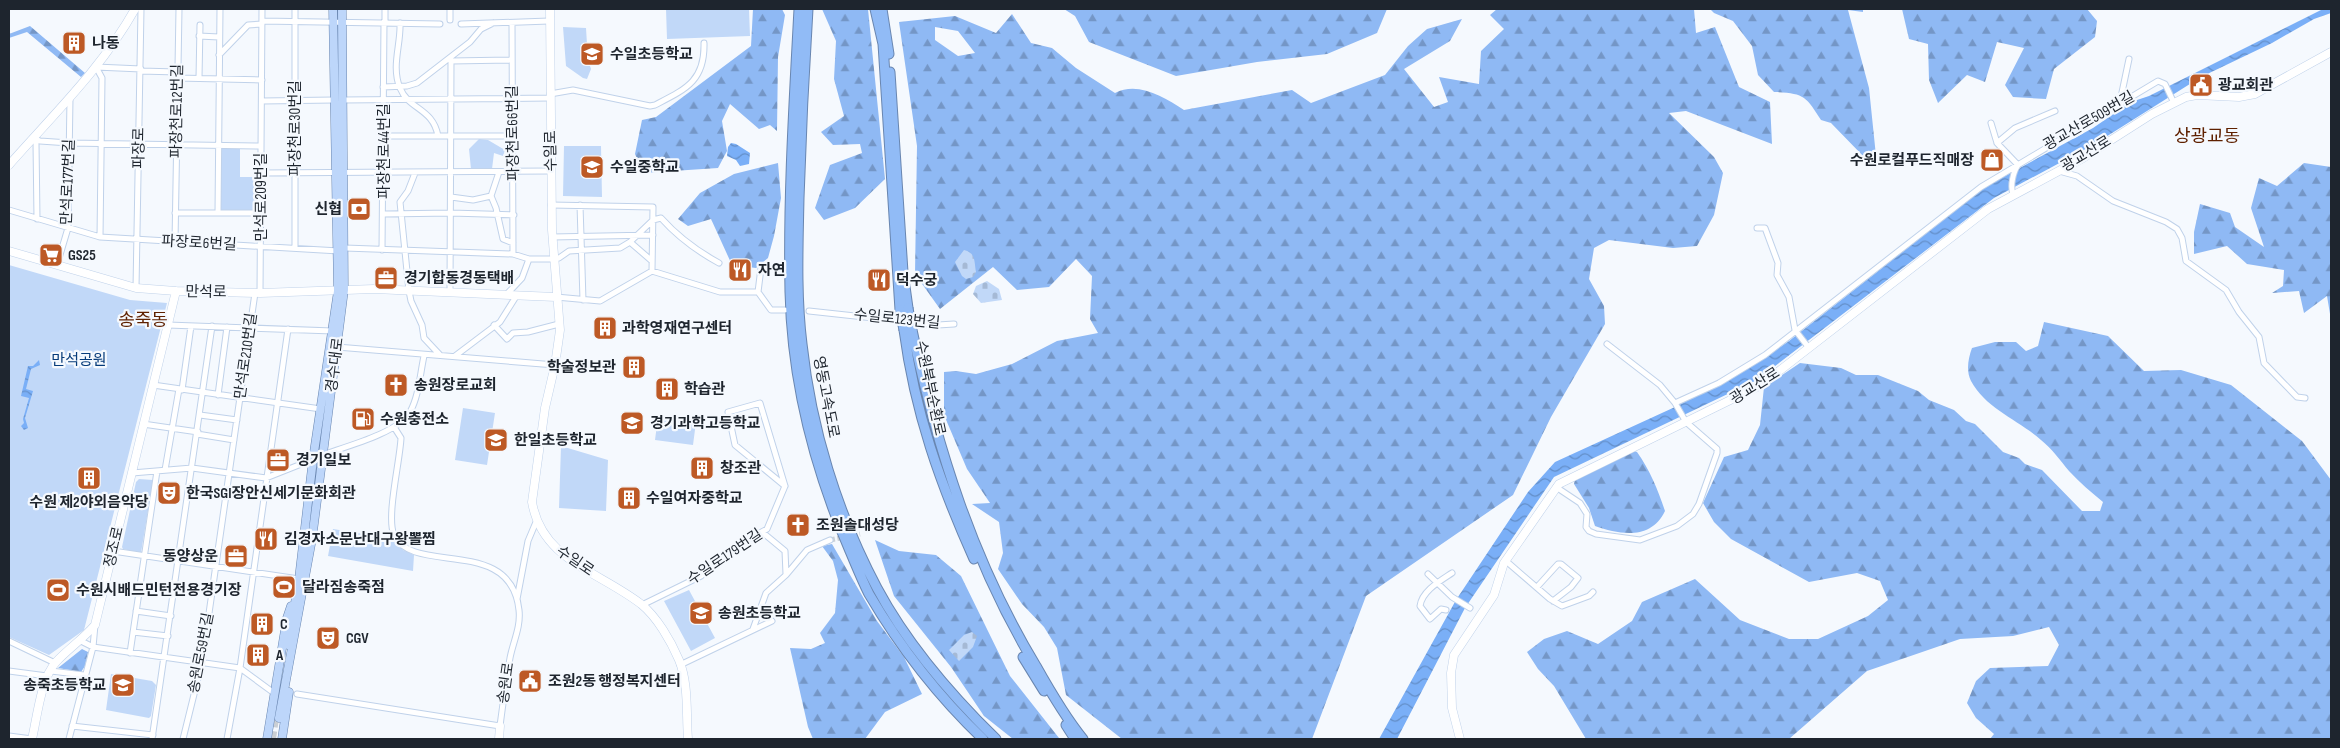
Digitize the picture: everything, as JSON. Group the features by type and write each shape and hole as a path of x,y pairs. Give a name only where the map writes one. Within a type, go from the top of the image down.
{"highway":[{"name":"영동고속도로","path":"799,9 790,293 794,348 802,403 820,473 842,532 869,592 896,637 919,669 964,721 983,739"},
{"name":"영동고속도로","path":"808,9 802,109 798,293 802,344 811,404 828,469 851,531 877,588 925,660 970,714 996,739"},
{"name":"수원북부순환로","path":"875,9 886,43"},
{"name":"수원북부순환로","path":"882,9 903,272 904,309 908,330 938,439 965,521 984,569 1019,639 1078,737"}],"main road":[{"name":"경수대로","path":"333,9 334,100 341,174"},
{"name":"경수대로","path":"341,291 342,9"},
{"name":"경수대로","path":"277,718 316,508 337,347 338,316 345,267 341,251"},
{"name":"경수대로","path":"300,592 299,579 313,459 332,331 338,316"},
{"path":"310,490 313,492 312,500 316,508"},
{"path":"267,739 287,618 300,592"},
{"path":"282,739 304,601 300,592"}],"street":[{"path":"9,165 96,67 121,33 135,9"},
{"name":"파장로","path":"136,288 141,9"},
{"name":"파장천로12번길","path":"175,242 178,9"},
{"path":"218,212 220,9"},
{"name":"만석로209번길","path":"257,293 260,247 262,9"},
{"name":"파장천로30번길","path":"295,9 295,248"},
{"name":"파장천로44번길","path":"382,250 384,214 383,99 385,9"},
{"path":"450,9 450,20"},
{"name":"수일로","path":"550,9 551,205 553,259 559,324 555,366 544,408 532,496 536,522 555,549 642,605 657,621 680,665 685,692 688,739"},
{"path":"461,24 549,21"},
{"path":"219,55 248,25 262,22 440,24"},
{"path":"400,23 399,47 396,59 399,86 408,100 432,119 438,136"},
{"name":"파장천로44번길","path":"384,87 417,83 470,42 481,29 493,23"},
{"name":"파장천로66번길","path":"512,23 513,254"},
{"path":"199,78 200,24"},
{"path":"200,36 219,37"},
{"path":"343,100 512,98 550,96 573,90 650,106 655,105 698,76 704,61 704,43"},
{"name":"광교산로","path":"1460,739 1452,708 1450,680 1453,660 1461,643 1494,595 1506,561 1556,487 1570,478 1685,420 1761,385 2012,192 2083,158 2173,100 2197,95 2239,97 2255,94 2331,52"},
{"path":"2122,102 2121,97 2129,59"},
{"path":"450,292 450,61 512,60"},
{"path":"96,67 177,72"},
{"path":"96,67 102,78 100,237"},
{"path":"177,78 262,80"},
{"name":"광교산로509번길","path":"1676,404 1714,385 1776,346 1981,187 2158,81 2163,83 2173,100"},
{"name":"만석로177번길","path":"57,265 68,228 70,98"},
{"path":"262,101 295,99 334,100"},
{"name":"광교산로509번길","path":"1997,143 2015,128 2055,111"},
{"path":"1991,123 1997,143 2016,167 2012,192"},
{"path":"383,136 511,136"},
{"path":"33,138 40,141 69,143 261,146"},
{"path":"33,138 36,144 37,219"},
{"path":"261,173 341,174 551,171"},
{"path":"2058,171 2077,176 2113,201 2174,226 2182,238 2183,253 2189,265 2226,290 2238,312 2259,337 2264,364 2298,397 2305,398"},
{"path":"499,172 491,196 503,240 514,244"},
{"path":"415,173 408,191 400,202 409,291 411,301 422,325 424,338 440,356"},
{"path":"451,197 473,200 491,196"},
{"path":"551,205 654,207 652,270"},
{"path":"580,205 583,300"},
{"name":"파장로6번길","path":"9,210 100,237 260,247 341,251 382,250 513,254 529,259 553,259 559,258 569,251 620,248 630,242"},
{"path":"175,213 260,213"},
{"name":"파장천로44번길","path":"384,214 451,213 514,215"},
{"path":"652,261 630,242 653,220 661,218 700,253 719,263"},
{"path":"1757,228 1765,228 1768,233 1778,263 1777,275 1790,297 1796,331 1808,347"},
{"path":"552,237 653,235"},
{"name":"만석로","path":"9,251 136,288 257,293 409,291 556,298"},
{"path":"506,295 522,278 529,259"},
{"path":"761,268 758,292 771,310 785,310"},
{"path":"556,298 600,300 652,270 720,292 758,292"},
{"name":"정조로","path":"32,739 49,674 55,663 81,641 95,625 176,291"},
{"name":"만석로210번길","path":"216,566 250,328 257,293"},
{"path":"455,356 503,317 518,295"},
{"name":"수일로123번길","path":"809,311 954,324"},
{"path":"494,325 507,339 513,333 528,332 559,324"},
{"path":"168,325 332,331"},
{"path":"165,470 191,326"},
{"path":"72,726 153,737 204,393 212,326"},
{"path":"218,395 227,327"},
{"path":"227,739 240,668 252,571 288,329"},
{"path":"1556,487 1580,503 1587,514 1586,527 1589,531 1596,534 1635,540 1678,526 1697,509 1717,458 1716,449 1685,420 1676,404 1660,385 1607,344"},
{"path":"337,347 555,366"},
{"path":"132,473 192,468 266,478 394,427 410,414 416,399 424,356"},
{"path":"153,385 321,409"},
{"path":"760,404 785,486 735,445 728,412 760,404"},
{"name":"만석로210번길","path":"200,415 237,420"},
{"path":"143,424 234,440"},
{"path":"394,427 401,438 390,522 395,536 405,548 417,554 485,564 508,582 517,599"},
{"path":"130,653 157,471"},
{"name":"수일로179번길","path":"642,605 701,576 740,544 767,529 785,486"},
{"name":"송원로","path":"499,739 510,657 518,627 517,599 528,541 536,522"},
{"path":"762,532 785,551 786,575"},
{"path":"753,629 766,593 786,575 807,550 830,540"},
{"path":"113,551 299,579"},
{"path":"1506,561 1553,601 1562,606 1588,596 1593,592"},
{"path":"1537,587 1560,563 1578,578 1571,587 1553,601"},
{"name":"송원로59번길","path":"183,739 202,662 216,566"},
{"path":"1446,610 1441,609 1430,619 1420,606 1424,597 1452,573"},
{"path":"1428,574 1454,598 1469,607"},
{"path":"136,611 171,616"},
{"path":"680,665 772,621"},
{"path":"69,739 84,675 93,647 95,625"},
{"path":"133,632 168,636"},
{"path":"17,637 11,642 55,663"},
{"path":"81,641 93,647 240,668 274,693"},
{"path":"9,671 84,675"},
{"path":"297,694 500,726"},
{"path":"9,736 32,739"}],"green space":[{"path":"666,9 749,9 750,36 667,39"},
{"path":"753,9 782,9 785,15 778,57 777,131 770,125 759,129 730,104 722,121 727,151 718,168 643,173 635,154 642,120 656,117 751,46"},
{"path":"822,9 868,9 885,179 855,208 824,220 815,208 830,165 862,153 860,144 833,145 821,132 844,116 834,79 836,41"},
{"path":"1064,9 1387,9 1377,33 1327,54 1257,62 1176,76 1089,42 1075,16"},
{"path":"1497,9 1694,9 1696,33 1715,27 1739,87 1770,102 1772,144 1686,111 1669,113 1714,157 1723,173 1714,215 1697,246 1673,248 1609,240 1594,248 1589,279 1604,306 1605,324 1551,417 1513,495 1366,596 1312,739 1122,739 1066,695 1057,648 1044,627 1022,604 998,569 1003,553 999,522 972,504 990,503 967,469 944,415 944,372 956,371 976,374 1012,364 1057,341 1098,333 1090,319 1092,276 1076,259 1049,287 1017,290 993,267 940,309 915,274 917,146 899,22 955,16 996,33 1012,14 1031,43 1052,48 1076,68 1115,93 1133,89 1151,92 1184,110 1292,90 1311,103 1385,75 1408,46 1427,29 1462,19 1450,41 1404,69 1434,107 1448,102 1439,77 1479,84 1481,51 1504,29 1490,15","holes":["935,27 958,31 975,53 958,56 935,40"]},
{"path":"1710,9 1863,9 1863,12 1848,10 1869,88 1876,156 1865,158 1831,123 1821,120 1812,106 1803,97 1792,93 1774,92 1758,75 1752,46 1733,21 1714,13"},
{"path":"1902,9 2087,9 2097,21 2095,37 2054,69 2046,99 2013,97 2005,85 2024,48 1997,42 1985,82 1967,75 1938,103 1929,80 1928,44 1909,39"},
{"path":"30,26 85,73 81,77 27,32 9,38 9,34"},
{"path":"563,27 586,28 588,60 591,69 587,79 566,66"},
{"path":"479,139 488,140 505,150 503,156 494,153 492,169 471,169 469,149"},
{"path":"564,146 601,146 602,197 563,196"},
{"path":"220,147 240,148 240,177 256,177 256,210 220,210"},
{"path":"778,163 781,198 774,236 768,258 756,268 732,265 711,219 688,226 678,219 700,193 734,174"},
{"path":"2304,163 2331,167 2331,320 2327,296 2304,313 2299,291 2272,293 2283,286 2284,270 2247,264 2227,246 2194,254 2194,232 2200,204 2230,213 2235,227 2264,247 2251,208 2259,178 2277,186"},
{"path":"964,250 973,255 976,272 973,277 966,279 962,276 955,262"},
{"name":"만석공원","path":"9,265 130,300 167,303 84,630 49,655 9,637"},
{"path":"987,281 999,289 1002,300 981,303 973,294 976,286"},
{"path":"2044,322 2108,336 2144,371 2181,370 2231,385 2302,441 2331,480 2331,739 1990,739 1994,734 1976,718 1967,703 1976,681 1990,668 2048,666 2059,645 2049,627 2013,636 1960,639 1867,671 1789,739 1586,739 1554,686 1538,669 1527,652 1544,639 1567,631 1598,644 1632,621 1642,602 1695,579 1740,620 1789,639 1818,639 1868,616 1888,600 1880,581 1857,573 1809,582 1731,539 1714,522 1703,503 1724,457 1748,450 1760,425 1764,387 1800,363 1841,368 1856,375 1878,375 1918,391 1929,400 1954,410 1966,421 1975,424 2003,452 2019,458 2025,464 2042,470 2082,511 2100,511 2103,502 2073,475 2045,443 1985,399 1977,391 1969,377 1968,365 1972,348 1995,342 2016,342 2026,351 2038,346"},
{"path":"463,408 495,413 487,465 455,460"},
{"path":"658,417 696,422 693,445 655,440"},
{"path":"561,446 608,460 606,511 559,508"},
{"path":"1634,451 1637,452 1650,473 1665,511 1652,527 1644,531 1634,533 1615,532 1595,526 1589,508 1574,484 1575,479"},
{"path":"139,479 153,480 141,553 123,549 122,547 136,482"},
{"path":"333,529 394,539 403,550 414,555 413,571 328,556"},
{"path":"875,540 899,551 936,555 961,576 1010,676 1059,738 1013,739 984,716 951,667 894,596"},
{"path":"832,544 877,621 904,657 922,694 885,712 865,739 813,739 808,727 790,648 811,649 825,643 820,633 835,613 838,580 833,561 822,546"},
{"path":"689,590 715,638 691,651 664,601"},
{"path":"972,632 977,636 973,647 959,661 949,650 964,635"},
{"path":"82,649 88,652 85,666 81,672 58,668"},
{"path":"111,674 152,681 156,685 151,716 149,718 106,710"}],"water":[{"path":"2323,9 2331,9 2331,13 2314,19 2272,43 2201,77 2093,145 1994,198 1757,380 1554,477 1465,608 1397,739 1379,739 1456,600 1528,492 1555,462 1675,407 1749,368 1789,341 1985,187 2093,128 2131,102 2149,96"},
{"path":"731,143 750,153 749,164 740,166 736,160 727,156 728,147"},
{"path":"39,360 40,365 31,369 26,389 33,391 25,418 28,428 24,430 21,426 24,423 23,419 29,398 21,396 28,366 33,366"}],"tunnel":[{"path":"830,540 860,534"},
{"path":"272,739 275,718"}],"place":[{"name":"나동","path":"74,43"},
{"name":"수일초등학교","path":"592,54"},
{"name":"광교회관","path":"2201,85"},
{"name":"수원로컬푸드직매장","path":"1992,160"},
{"name":"수일중학교","path":"592,167"},
{"name":"신협","path":"359,209"},
{"name":"GS25","path":"51,255"},
{"name":"자연","path":"740,270"},
{"name":"경기합동경동택배","path":"386,278"},
{"name":"덕수궁","path":"879,280"},
{"name":"과학영재연구센터","path":"605,328"},
{"name":"학술정보관","path":"634,367"},
{"name":"송원장로교회","path":"396,385"},
{"name":"학습관","path":"667,389"},
{"name":"수원충전소","path":"363,419"},
{"name":"경기과학고등학교","path":"632,423"},
{"name":"한일초등학교","path":"496,440"},
{"name":"경기일보","path":"278,460"},
{"name":"창조관","path":"702,468"},
{"name":"수원 제2야외음악당","path":"89,478"},
{"name":"한국SGI장안신세기문화회관","path":"169,493"},
{"name":"수일여자중학교","path":"629,498"},
{"name":"조원솔대성당","path":"798,525"},
{"name":"김경자소문난대구왕뽈찜","path":"266,539"},
{"name":"동양상운","path":"236,556"},
{"name":"달라짐송죽점","path":"284,587"},
{"name":"수원시배드민턴전용경기장","path":"58,590"},
{"name":"송원초등학교","path":"701,613"},
{"name":"C","path":"262,624"},
{"name":"CGV","path":"328,638"},
{"name":"A","path":"258,655"},
{"name":"조원2동 행정복지센터","path":"530,681"},
{"name":"송죽초등학교","path":"123,685"}],"district":[{"name":"상광교동","path":"2207,136"},
{"name":"송죽동","path":"143,320"}]}
